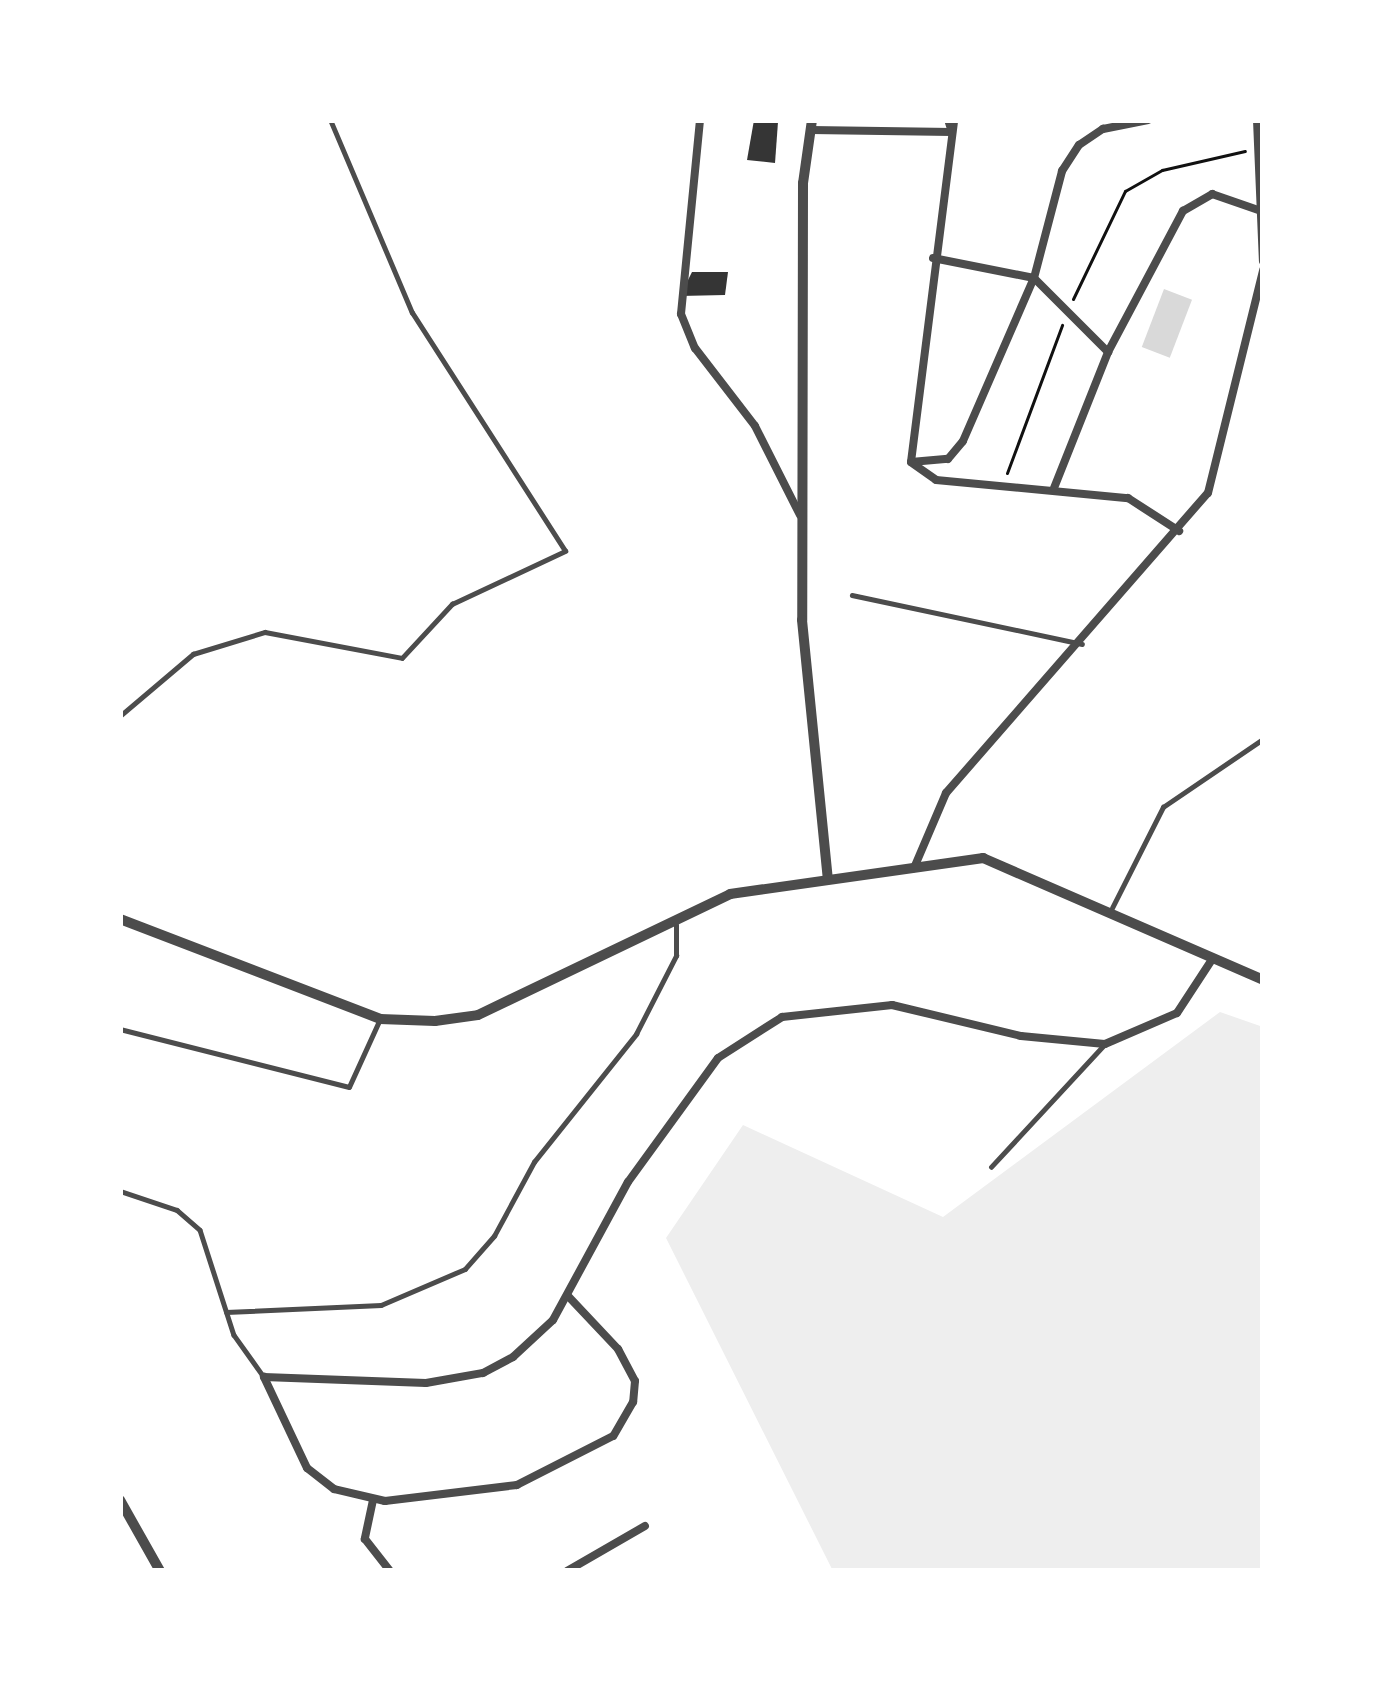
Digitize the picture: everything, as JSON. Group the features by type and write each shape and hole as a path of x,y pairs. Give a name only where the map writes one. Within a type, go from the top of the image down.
{"street":[{"path":"700,120 681,314 695,348 755,426 805,526"},
{"path":"911,462 951,120"},
{"path":"911,462 948,459 963,441 1034,278 1062,171 1078,145 1103,129 1148,120"},
{"path":"914,870 946,793 1082,644 1208,493 1263,265 1257,120"},
{"path":"828,879 802,620 811,123 952,132"},
{"path":"1054,488 1108,352 1183,211 1212,194 1261,211"},
{"path":"933,258 1034,278 1108,352"},
{"path":"911,462 936,480 1004,481 1128,498 1180,531"},
{"path":"120,919 380,1019 478,1015 730,894 983,858 1112,908 1263,980"},
{"path":"568,1296 606,1332 635,1381 620,1429 577,1460 517,1485 373,1500 334,1489 308,1468 264,1377 456,1380 513,1358 568,1296 628,1182 718,1058 754,1030 803,1010 873,1004 1021,1036 1105,1044 1177,1013 1213,957"},
{"path":"120,1500 160,1571"},
{"path":"373,1500 364,1539 391,1571"},
{"path":"567,1571 645,1526"}],"lane":[{"path":"120,716 193,654 265,632 402,658 452,604 565,551 412,313 330,120"},
{"path":"852,595 1082,644"},
{"path":"1112,908 1163,807 1263,740"},
{"path":"226,1312 381,1305 441,1283 476,1259 534,1162 636,1034 676,956 674,919"},
{"path":"120,1029 350,1087 380,1019"},
{"path":"992,1168 1105,1044"},
{"path":"120,1191 193,1222 226,1312 264,1377"}],"path":[{"path":"1004,481 1066,313 1125,191 1162,170 1258,149"}],"shaded area":[{"path":"1164,289 1192,300 1170,358 1142,347"},
{"path":"1220,1012 1263,1027 1263,1571 833,1571 666,1238 743,1125 943,1217"}],"building":[{"path":"754,120 778,122 775,163 747,160"},
{"path":"692,272 728,272 725,295 680,296"}]}
